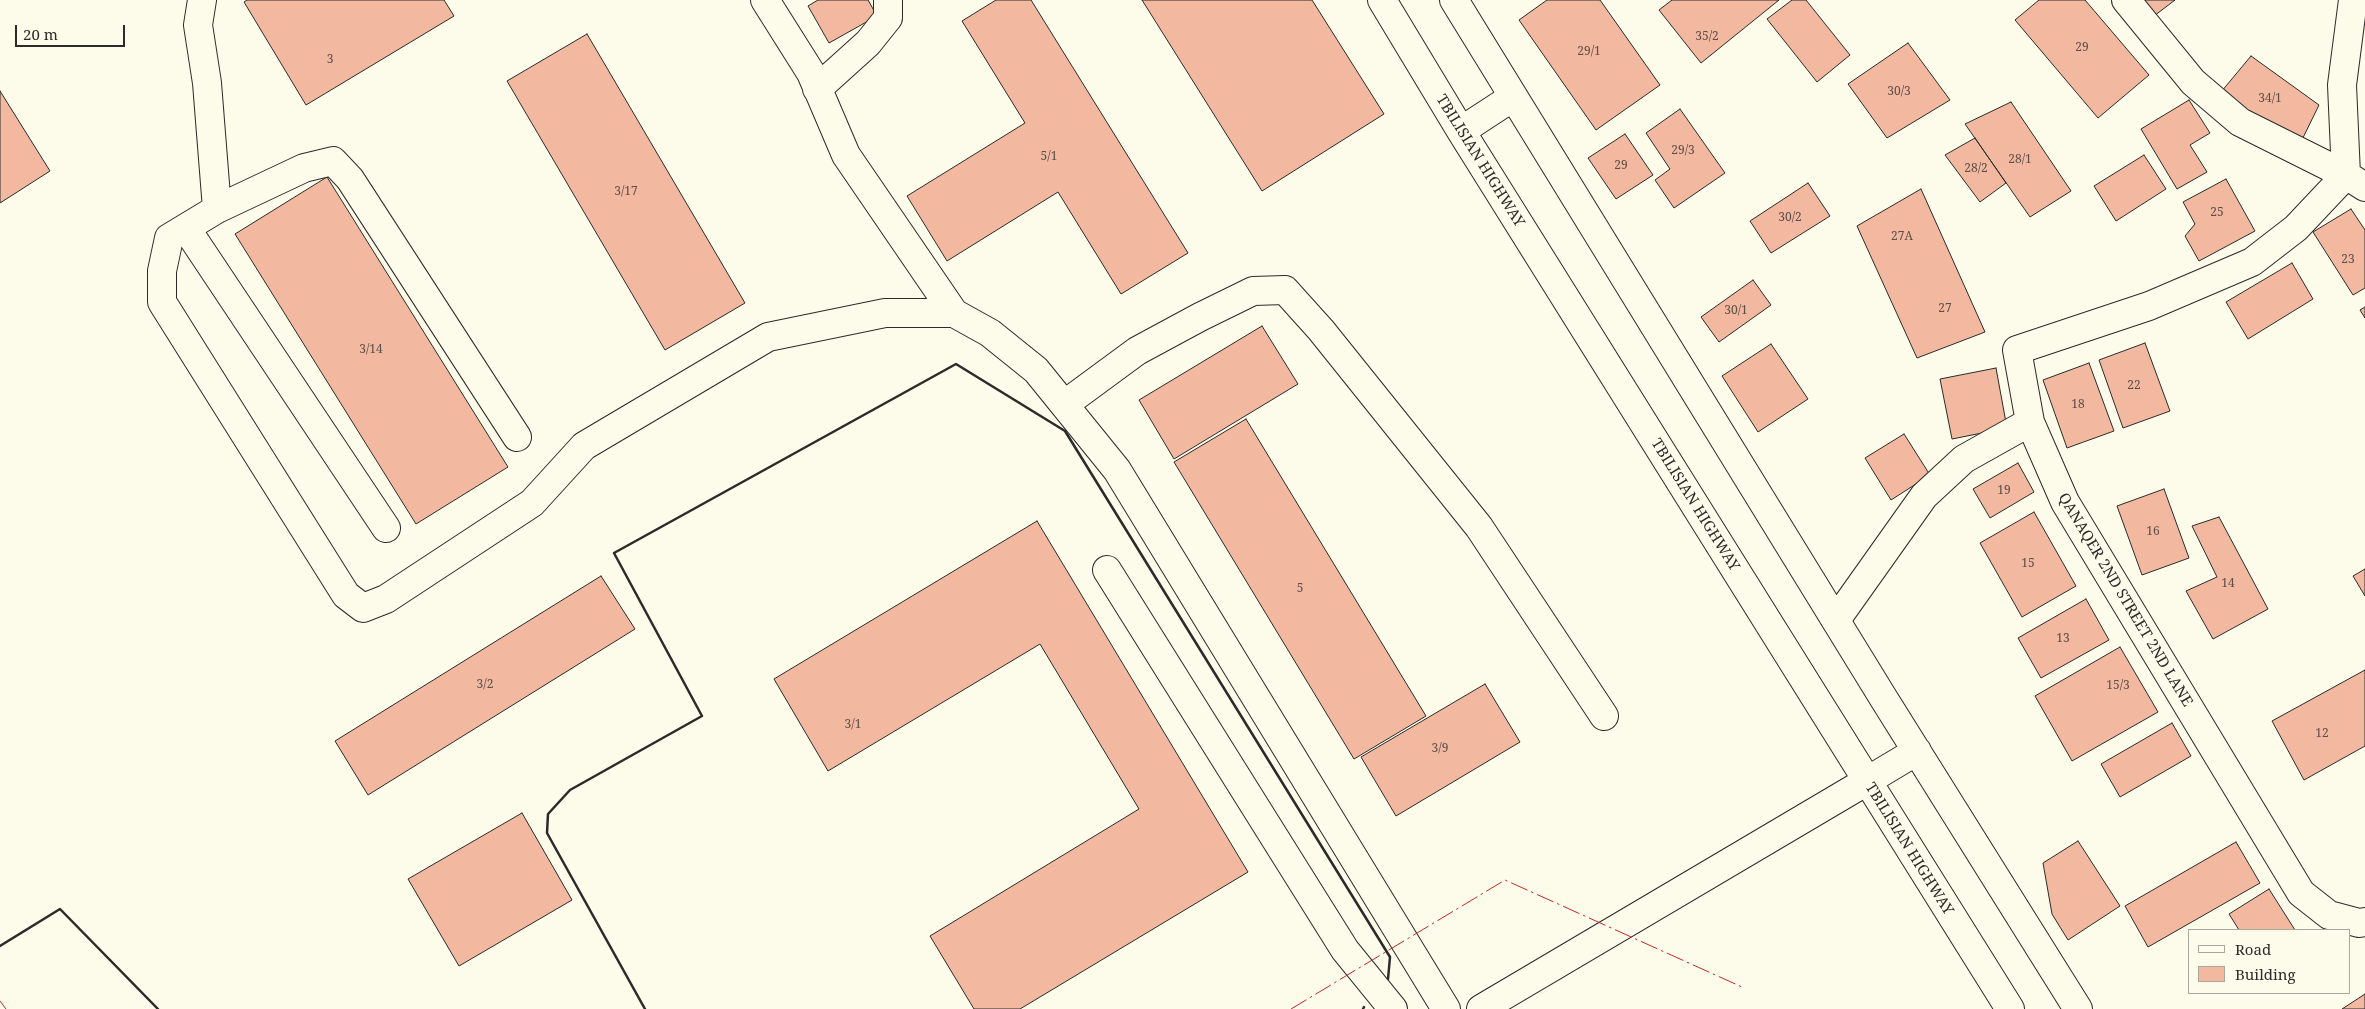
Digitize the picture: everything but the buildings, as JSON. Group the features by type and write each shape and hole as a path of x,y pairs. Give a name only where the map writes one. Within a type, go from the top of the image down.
{"main road":[{"path":"202,0 198,25 207,83 217,208"},
{"path":"765,0 811,73 846,155 954,313 990,333 1029,364 1065,404 1117,470 1446,1009"},
{"path":"817,89 868,43 888,18 888,0"},
{"name":"TBILISIAN HIGHWAY","path":"1382,0 1461,131 2010,1009"},
{"path":"1454,0 2078,1009"},
{"path":"2126,0 2192,82 2240,122 2355,181"},
{"path":"2353,0 2342,85 2355,181"},
{"path":"1461,131 1513,97"},
{"path":"517,438 350,179 333,161 304,168 217,208 169,238 162,271 162,302 346,595 363,608 386,599 532,503 584,446 768,337 885,313 954,313"},
{"name":"QANAQER 2ND STREET 2ND LANE","path":"2355,181 2252,262 2149,306 2017,350 2030,422 2065,502 2301,893 2329,915 2359,923 2365,922"},
{"path":"186,228 386,528"},
{"path":"1065,404 1137,351 1200,317 1254,292 1285,290 1322,330 1479,527 1604,716"},
{"path":"1836,620 1924,496 1964,459 2030,422"},
{"path":"1107,570 1345,950 1392,1009"},
{"path":"1481,1009 1917,751"}],"wall":[{"path":"645,1009 547,833 548,814 570,790 702,716 614,553 956,364 1065,431 1390,957 1388,979"},
{"path":"0,946 60,909 158,1009"}],"power":[{"path":"1291,1009 1505,880 1742,987"},
{"path":"0,1001 6,1009"}]}
